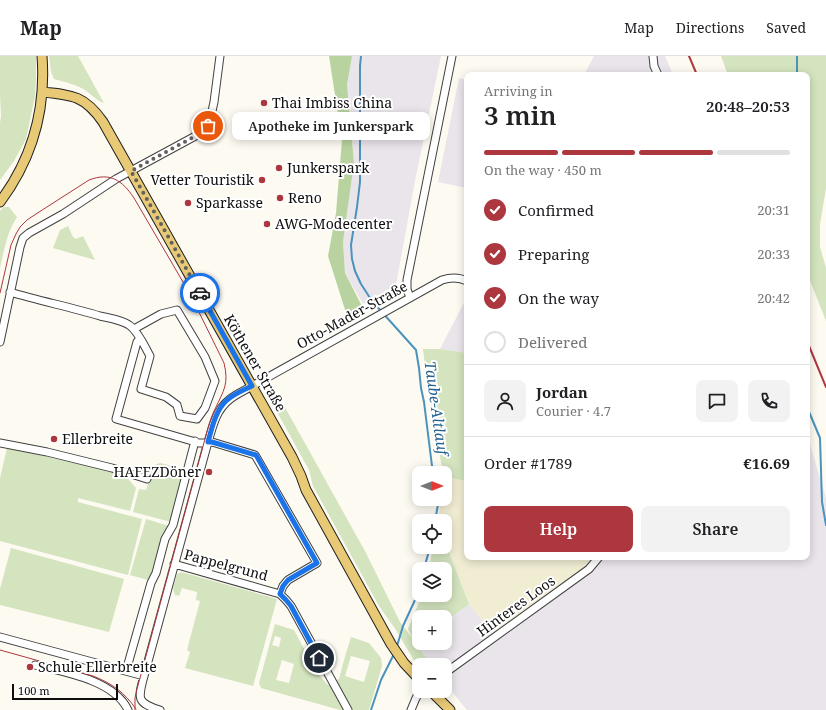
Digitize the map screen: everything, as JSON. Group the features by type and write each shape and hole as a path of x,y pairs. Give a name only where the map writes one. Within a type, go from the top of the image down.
{"main road":[{"path":"0,202 23,166 37,124 42,92 42,56"},
{"name":"Köthener Straße","path":"42,92 72,96 90,106 103,122 292,457 302,476 306,490 391,644 398,656 412,672"},
{"path":"438,698 450,710"}],"street":[{"path":"0,342 23,238 110,183 201,133 208,126 210,120 220,56"},
{"path":"410,298 407,289 407,280 452,56"},
{"path":"652,56 657,72"},
{"name":"Otto-Mader-Straße","path":"252,386 391,308 447,279 459,278 464,280"},
{"path":"10,292 124,322 129,325 134,329 150,356 140,389 166,397 176,405 180,416 197,420 205,408 215,381 205,357 177,310 161,314 134,329"},
{"path":"140,338 137,342 116,419 195,441 204,443 212,442 256,455 317,563 288,580 283,586 280,594"},
{"path":"160,710 148,707 143,703 140,699 140,691 208,442 217,413 222,406 231,398 252,386"},
{"path":"126,671 165,539 173,525 195,441"},
{"path":"0,443 51,453 112,468 147,479"},
{"name":"Hinteres Loos","path":"452,668 589,569 596,560"},
{"name":"Pappelgrund","path":"174,564 280,594 291,606 348,710"},
{"path":"0,637 144,676"},
{"path":"34,664 88,679 104,686 120,697 128,710"},
{"path":"411,710 416,698"}],"shaded area":[{"path":"352,56 441,56 415,181 396,285 363,304 345,273 343,242 354,163 347,85"},
{"path":"594,56 665,56 672,72 586,72"},
{"path":"459,78 464,79 464,187 438,182"},
{"path":"464,303 464,353 440,349"},
{"path":"810,444 826,498 826,710 467,710 452,692 452,658 426,658 421,650 452,650 452,617 469,604 492,632 583,569 589,560 810,560"},
{"path":"452,478 464,480 464,560 589,560 583,569 492,633 469,604 450,554 452,554 452,514 439,514 440,506 452,506"}],"green space":[{"path":"0,56 36,56 36,79 35,96 26,139 14,161 0,180 1,116"},
{"path":"49,56 78,56 104,103 81,88 70,83 54,79 51,72"},
{"path":"329,56 352,56 347,85 354,163 343,242 345,273 365,312 348,319 328,256 336,213 342,140"},
{"path":"721,56 826,56 826,188 820,224 820,247 826,268 826,321 810,281 810,72 727,72"},
{"path":"3,207 9,207 17,217 8,235 0,268 0,211"},
{"path":"68,226 73,237 76,239 83,236 95,260 53,248 60,230"},
{"path":"423,349 440,349 464,353 464,480 452,478 452,466 442,466 428,389"},
{"path":"277,393 366,553 400,622 412,638 412,650 421,650 426,658 412,658 396,630 379,606 313,486 309,470 276,410 271,394"},
{"path":"7,448 124,474 136,488 130,511 78,498 78,502 142,519 128,575 0,541 0,478"},
{"path":"160,463 185,469 171,522 133,512 139,489 146,490 151,476 148,475 152,466"},
{"path":"146,519 169,526 154,572 148,580 130,575"},
{"path":"11,548 124,579 109,632 0,605 0,589"},
{"path":"432,554 450,554 469,604 452,617 452,610 416,610 419,602 452,602 452,562 430,562"},
{"path":"181,572 277,599 253,686 185,668 190,652 187,650 200,601 196,600 197,592 182,588 179,596 175,595 173,589 177,574"},
{"path":"412,619 412,637 408,629"},
{"path":"275,624 294,630 317,673 328,685 339,679 351,637 369,643 381,658 382,666 369,710 340,710 261,688 259,683","holes":["275,636 281,638 279,647 272,645","351,656 370,661 364,682 345,676","282,660 294,664 289,683 276,680"]}],"waterway":[{"name":"Taube-Altlauf","path":"361,56 360,182 351,245 352,259 355,271 361,284 372,301 416,350 432,466"},
{"path":"797,56 797,72"},
{"path":"810,414 820,438 822,502 826,525"},
{"name":"Taube-Altlauf","path":"436,514 438,506"},
{"name":"Taube-Altlauf","path":"426,562 428,554"},
{"name":"Taube-Altlauf","path":"397,646 403,626 414,602"},
{"name":"Taube-Altlauf","path":"371,710 381,680 394,654"}],"tram line":[{"path":"0,293 11,245 20,227 27,220 89,180 109,177 125,186 134,198 190,294 224,363 226,376 225,387 208,428 137,689 135,710"},
{"path":"0,650 100,679 112,685 122,693 136,709"}],"railway":[{"path":"689,56 696,72"},
{"path":"810,348 826,387"}],"way so far":[{"path":"200,293 131,171 201,133 208,126"}],"place":[{"name":"Thai Imbiss China","path":"264,103"},
{"name":"Apotheke im Junkerspark","path":"208,126"},
{"name":"Junkerspark","path":"279,168"},
{"name":"Vetter Touristik","path":"262,180"},
{"name":"Reno","path":"280,198"},
{"name":"Sparkasse","path":"188,203"},
{"name":"AWG-Modecenter","path":"267,224"},
{"name":"Ellerbreite","path":"54,439"},
{"name":"HAFEZDöner","path":"209,472"},
{"name":"Schule Ellerbreite","path":"30,667"}],"route":[{"path":"200,293 252,386 236,394 222,406 217,413 208,442 256,455 317,563 288,580 283,586 280,594 291,606 319,658"}]}
